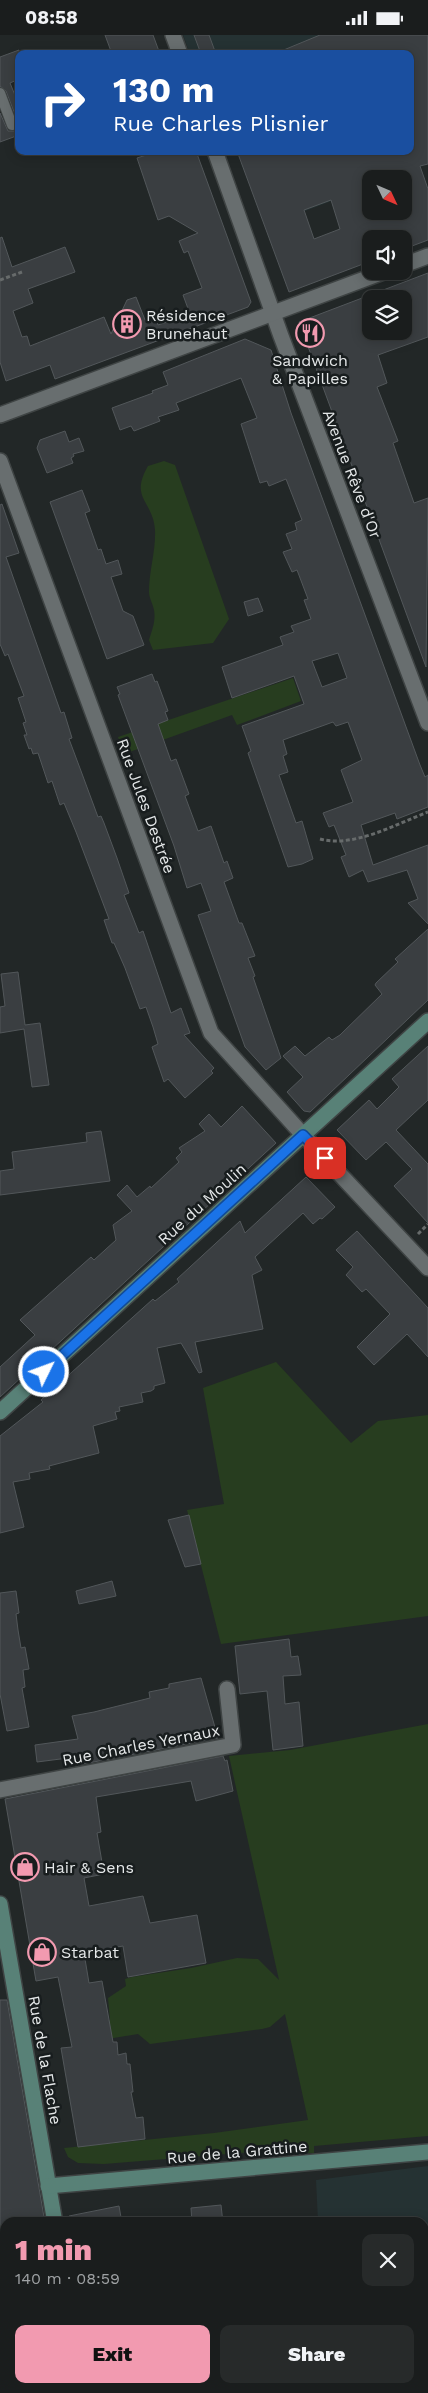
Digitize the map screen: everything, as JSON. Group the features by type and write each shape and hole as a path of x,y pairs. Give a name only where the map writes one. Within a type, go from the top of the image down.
{"street":[{"path":"173,35 179,50"},
{"name":"Avenue Rêve d'Or","path":"215,155 272,313 428,723"},
{"path":"412,262 428,256"},
{"path":"0,415 362,280"},
{"name":"Rue Jules Destrée","path":"0,461 211,1033 303,1135 428,1268"},
{"name":"Rue du Moulin","path":"0,1412 428,1021"},
{"name":"Rue Charles Yernaux","path":"0,1790 234,1745 227,1689"},
{"name":"Rue de la Flache","path":"0,1904 2,1925 54,2217"},
{"name":"Rue de la Grattine","path":"48,2186 428,2152"}],"lane":[{"path":"0,93 12,125"}],"path":[{"path":"0,279 22,272"},
{"path":"320,839 331,842 353,840 428,812"}],"shaded area":[{"path":"183,35 428,35 427,164 412,170 362,170 362,189 305,211 284,155 414,155 414,50 189,50"},
{"path":"428,2166 428,2217 318,2217 316,2180"}],"green space":[{"path":"164,461 175,465 229,619 213,643 153,650 149,640 154,614 149,592 155,530 150,512 141,493 141,486 148,466"},
{"path":"293,678 301,701 237,725 232,715 124,754 118,737"},
{"path":"276,1362 351,1443 378,1421 428,1415 428,1616 221,1644 187,1510 224,1504 203,1388"},
{"path":"428,1724 428,2136 314,2146 314,2153 252,2152 104,2164 78,2163 68,2157 64,2148 214,2133 308,2120 285,2014 270,2027 262,2029 150,2044 138,2034 83,2043 102,2023 110,2020 108,1998 126,1986 125,1979 237,1958 258,1959 279,1980 229,1756 290,1750"}],"building":[{"path":"105,35 153,35 159,50 111,50"},
{"path":"194,35 209,35 215,50 200,50"},
{"path":"320,35 428,35 428,164 420,166 428,189 428,240 412,246 412,230 362,230 362,264 289,292 238,155 414,155 414,50 284,50","holes":["331,200 340,229 314,239 304,210"]},
{"path":"15,51 15,81 10,83 15,95 15,115 6,91 0,86 0,57"},
{"path":"0,113 8,131 15,131 15,136 0,142"},
{"path":"146,155 197,155 251,302 248,307 55,379 50,365 6,381 0,362 0,238 2,237 12,267 65,247 75,272 28,289 33,303 13,311 22,337 27,336 30,346 104,317 111,334 127,300 136,297 145,320 155,317 158,325 190,314 183,295 202,288 188,251 184,253 179,241 198,233 169,216 158,220 137,158"},
{"path":"428,273 428,337 378,355 387,383 377,387 398,441 393,443 414,503 428,498 426,667 299,322 362,298 362,340 412,340 412,290 383,290"},
{"path":"245,339 271,350 291,413 420,765 425,777 428,775 428,807 397,819 395,813 361,825 373,865 428,845 428,924 408,903 418,899 407,870 368,882 363,870 349,877 341,857 346,855 334,825 329,827 323,813 353,802 341,770 362,760 348,722 336,726 333,722 283,740 287,754 283,756 288,772 279,775 296,823 302,821 313,859 288,867 248,753 251,751 242,726 304,704 294,676 232,698 222,667 283,645 280,637 294,632 291,626 311,619 304,600 308,599 297,570 292,572 283,552 292,549 286,534 297,530 295,523 302,520 286,479 269,486 267,481 260,483 241,424 257,418 241,378 176,403 179,410 158,417 160,421 134,431 131,426 120,430 112,408 153,393 152,391 168,385 163,372","holes":["338,653 347,678 322,687 312,661"]},
{"path":"65,431 69,442 79,438 84,451 73,454 74,456 71,458 73,463 47,473 37,448 40,440"},
{"path":"82,490 90,511 85,513 98,550 101,549 106,564 118,560 122,574 111,577 123,611 133,616 144,645 107,659 50,502"},
{"path":"2,504 19,553 6,557 61,713 64,712 72,738 69,739 98,817 101,816 117,858 129,893 124,895 139,933 143,931 171,1013 181,1008 190,1033 184,1035 214,1068 211,1071 213,1073 185,1098 168,1079 164,1082 152,1047 158,1044 146,1007 140,1009 125,968 114,943 112,943 104,920 109,919 76,832 64,803 60,805 52,781 48,783 38,753 33,754 31,748 29,749 24,735 27,735 23,723 26,722 18,698 24,696 8,654 5,656 0,644 0,505"},
{"path":"258,598 263,611 248,616 244,602"},
{"path":"152,674 155,682 157,681 168,711 165,712 168,720 158,724 171,761 176,759 189,794 185,796 198,831 211,826 224,863 227,861 233,878 224,882 239,923 242,923 255,956 248,958 281,1058 266,1070 245,1047 198,915 211,911 201,883 187,888 174,846 118,695 120,694 117,687"},
{"path":"428,929 428,1000 310,1112 304,1111 287,1092 303,1077 283,1056 295,1046 305,1056 329,1037 332,1040 340,1035 382,994 375,985 398,962 395,959"},
{"path":"18,972 25,1025 40,1023 49,1085 32,1087 24,1029 0,1033 0,1007 5,1006 1,974"},
{"path":"428,1046 428,1100 396,1130 428,1164 428,1223 394,1186 412,1169 386,1142 366,1160 337,1130 369,1100 377,1109 399,1087 392,1079"},
{"path":"242,1106 276,1143 0,1397 0,1367 35,1335 20,1320 91,1257 94,1260 116,1240 113,1225 132,1211 117,1195 127,1185 137,1197 150,1186 151,1188 179,1162 176,1158 182,1152 179,1148 205,1131 199,1124 209,1114 221,1127"},
{"path":"101,1131 110,1181 0,1195 0,1171 14,1169 12,1152 87,1142 86,1133"},
{"path":"306,1177 335,1207 322,1219 320,1218 313,1224 303,1213 255,1257 262,1270 252,1275 263,1329 195,1342 202,1372 199,1373 181,1343 157,1348 165,1383 154,1386 154,1389 151,1391 141,1393 143,1402 119,1407 120,1411 115,1412 117,1419 93,1426 99,1453 49,1466 50,1469 29,1473 30,1479 13,1482 24,1527 0,1533 0,1436 43,1402 41,1400 153,1299 155,1301 179,1282 177,1279 240,1221 245,1233"},
{"path":"357,1231 428,1308 428,1357 407,1334 374,1365 357,1347 390,1314 366,1289 362,1292 346,1275 353,1267 336,1250"},
{"path":"189,1515 201,1564 185,1567 168,1520"},
{"path":"112,1581 116,1596 79,1604 76,1591"},
{"path":"16,1591 19,1613 16,1614 21,1648 25,1647 29,1669 23,1670 25,1687 22,1688 29,1727 7,1731 0,1694 0,1593"},
{"path":"289,1639 291,1657 298,1656 301,1675 283,1676 285,1704 299,1702 303,1746 273,1750 267,1691 240,1694 235,1646"},
{"path":"201,1678 218,1738 78,1765 76,1757 37,1762 35,1745 78,1739 72,1716 150,1698 149,1692 169,1688 169,1684"},
{"path":"223,1756 225,1761 227,1760 233,1791 196,1801 191,1781 96,1797 101,1832 97,1833 104,1874 84,1878 89,1906 143,1896 150,1923 197,1915 206,1963 128,1977 123,1946 84,1953 89,1983 102,1981 113,2042 117,2042 118,2055 126,2053 127,2064 130,2064 133,2092 131,2092 136,2118 143,2117 145,2139 78,2147 61,2048 72,2047 58,1977 36,1981 5,1799"},
{"path":"0,2000 7,2000 44,2217 0,2217"},
{"path":"221,2205 222,2217 192,2217 191,2208"},
{"path":"119,2206 121,2217 69,2217"}],"place":[{"name":"Résidence Brunehaut","path":"127,324"},
{"name":"Sandwich & Papilles","path":"310,333"},
{"name":"Hair & Sens","path":"25,1867"},
{"name":"Starbat","path":"42,1952"}],"route":[{"path":"44,1372 303,1135 325,1158"}]}
